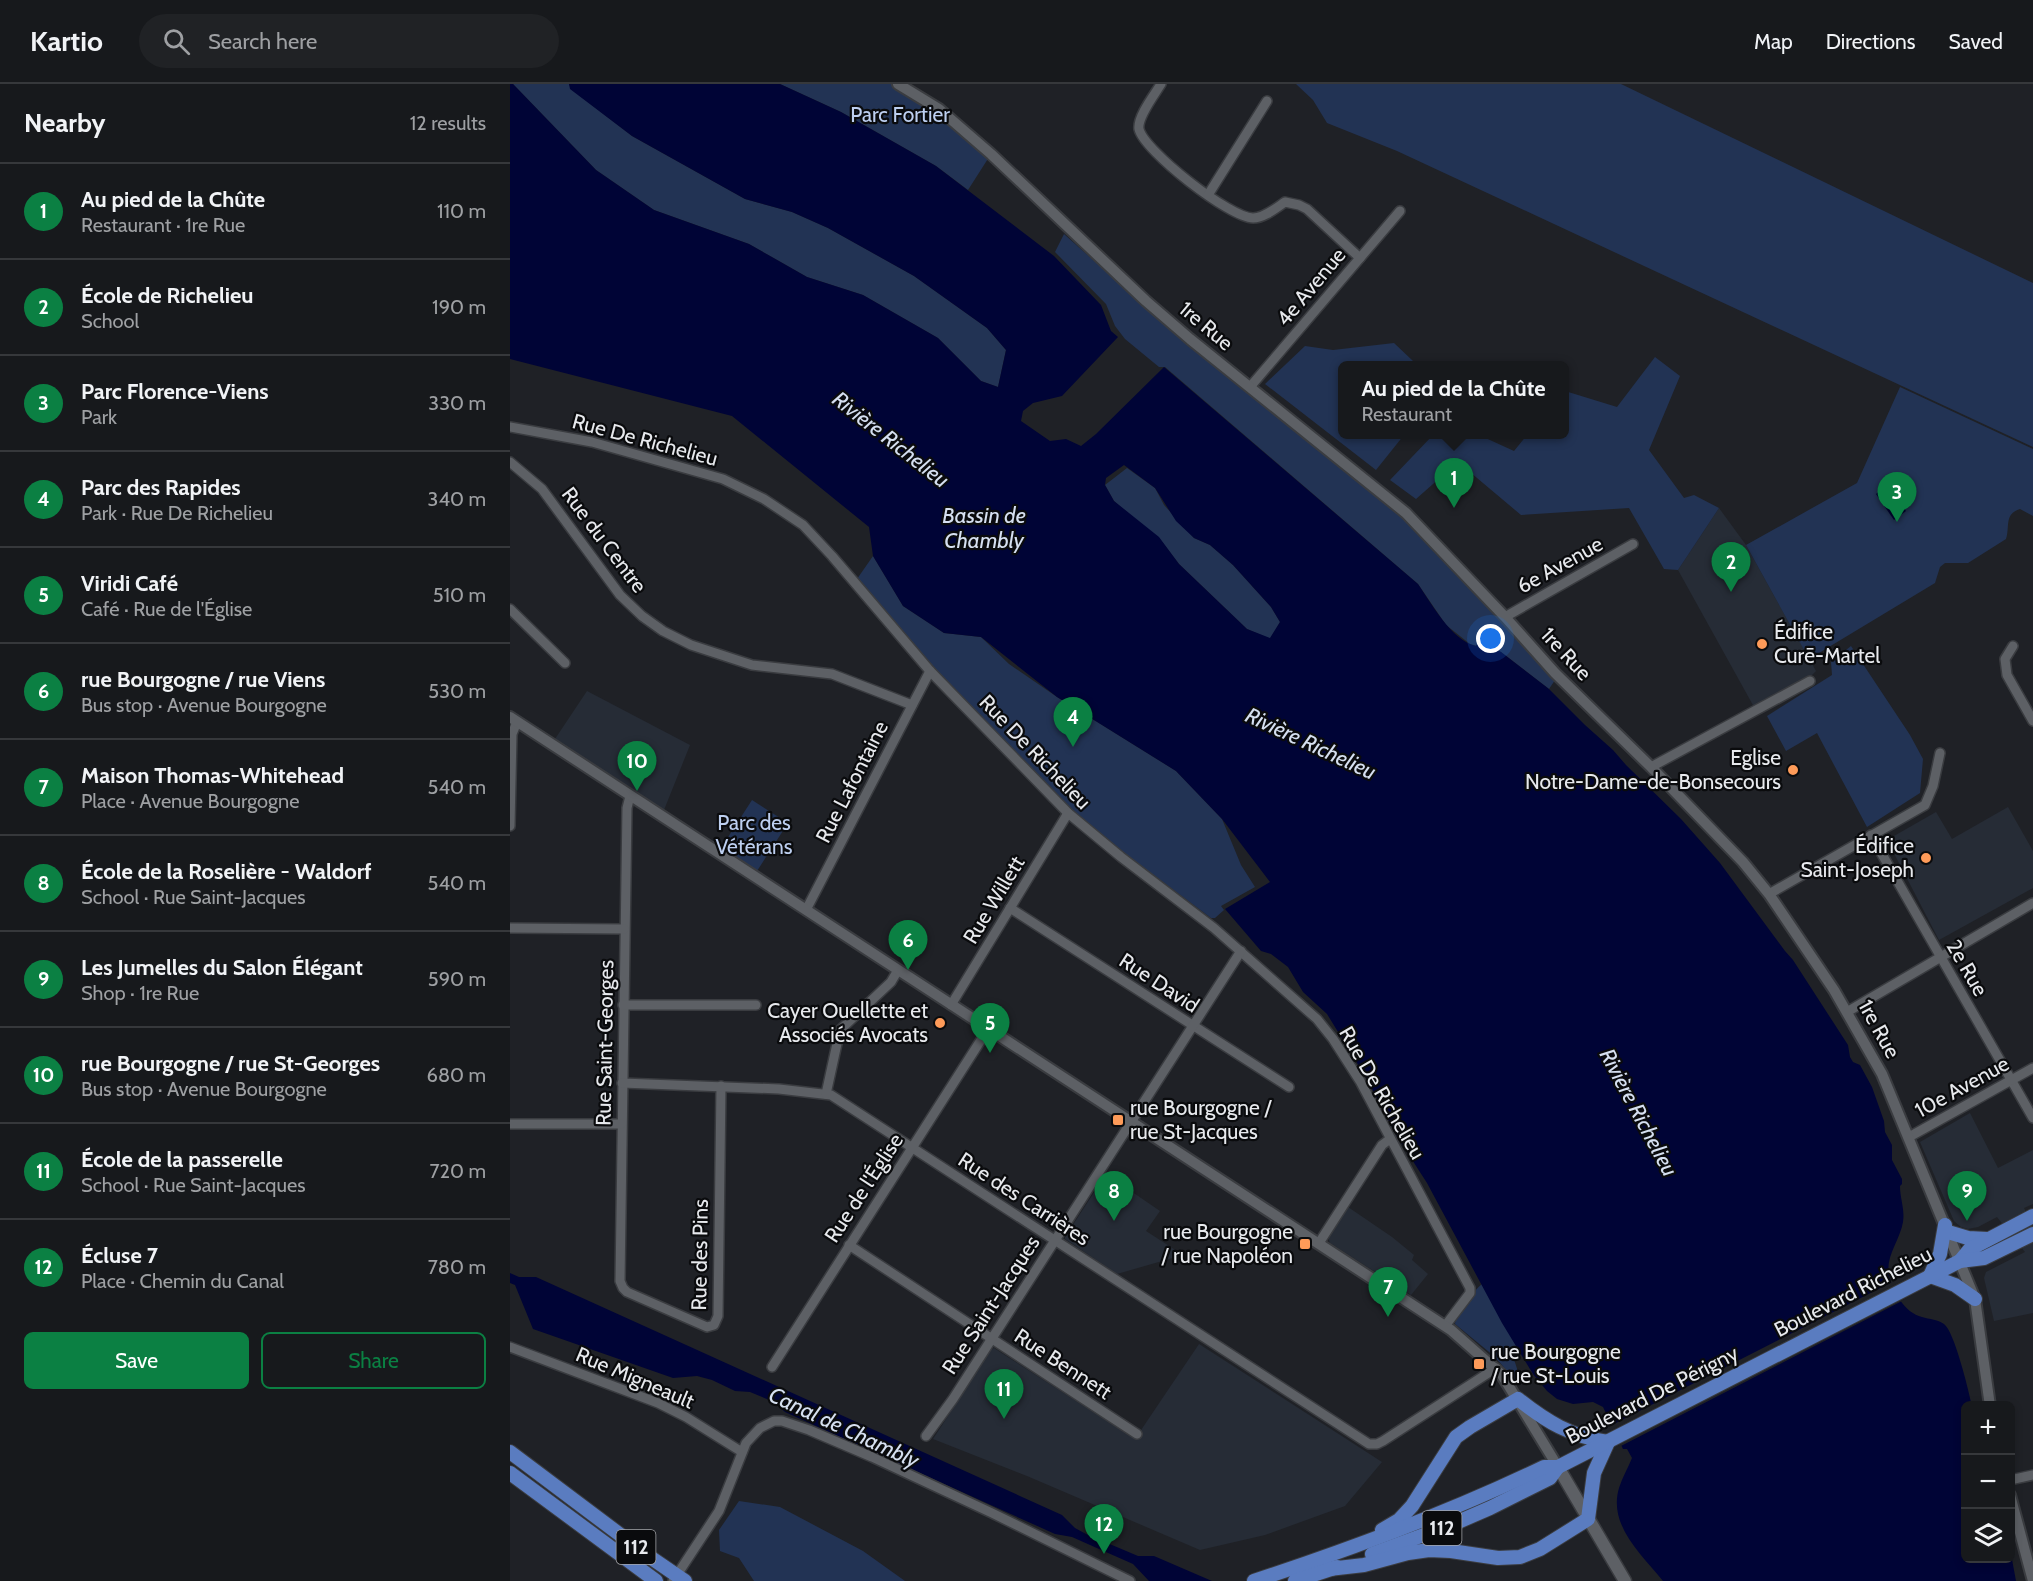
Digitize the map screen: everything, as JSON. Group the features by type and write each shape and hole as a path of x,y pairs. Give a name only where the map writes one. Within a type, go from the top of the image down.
{"main road":[{"name":"Boulevard Richelieu","path":"1960,1261 1970,1249 2033,1216"},
{"path":"1975,1299 1955,1285 1930,1276 1947,1228 1968,1238 1989,1239"},
{"name":"Boulevard Richelieu","path":"1765,1361 1960,1261 1984,1258 2033,1234"},
{"name":"Boulevard De Périgny","path":"1259,1579 1443,1513 1544,1467 1558,1467 1765,1361"},
{"path":"1354,1546 1394,1523 1408,1511 1460,1434 1518,1399 1561,1429 1581,1437 1608,1442 1592,1480 1588,1519"},
{"name":"112","path":"510,1452 678,1579"},
{"path":"1558,1467 1625,1581"},
{"name":"Boulevard De Périgny","path":"1295,1581 1480,1512 1550,1478 1558,1467"},
{"name":"112","path":"510,1473 656,1581"},
{"path":"1329,1569 1364,1565 1429,1550 1498,1558 1520,1557 1539,1549 1588,1519"}],"street":[{"name":"1re Rue","path":"898,84 939,109 991,154 1146,301 1406,513 1555,673 1743,862 1769,894 1847,1012 1881,1071 1975,1299 1989,1401"},
{"path":"1161,84 1139,121 1139,129 1145,142 1182,176 1240,215 1251,218 1261,217 1285,202 1299,205 1307,209 1360,258"},
{"path":"1208,195 1267,101"},
{"name":"4e Avenue","path":"1250,387 1400,211"},
{"name":"Rue De Richelieu","path":"510,427 592,442 734,483 786,512 811,533 930,671 1068,813 1241,951 1309,1012 1326,1031 1360,1081 1470,1288 1470,1293 1445,1326"},
{"name":"Rue du Centre","path":"510,462 542,489 620,595 642,616 663,631 691,645 752,665 832,674 912,705"},
{"name":"6e Avenue","path":"1505,617 1633,544"},
{"path":"510,609 565,663"},
{"path":"2013,646 2005,659 2007,675 2033,721"},
{"name":"Rue Lafontaine","path":"806,910 930,671"},
{"path":"1650,767 1810,681"},
{"path":"510,826 514,720 1445,1326 1496,1368 1518,1399 1558,1467"},
{"path":"1769,894 1925,805 1933,786 1940,753"},
{"name":"Rue Saint-Georges","path":"624,1290 620,1281 621,1124 627,808 630,796"},
{"name":"Rue Willett","path":"951,1005 1068,813"},
{"name":"2e Rue","path":"1871,835 2033,1118"},
{"path":"1847,1012 2033,903"},
{"name":"Rue David","path":"1010,908 1289,1087"},
{"path":"510,928 624,929"},
{"name":"Rue Saint-Jacques","path":"926,1436 1241,951"},
{"path":"826,1094 840,1030 891,982 898,970"},
{"path":"623,1005 756,1005"},
{"name":"Rue de l'Église","path":"772,1367 988,1029"},
{"name":"10e Avenue","path":"1910,1137 2033,1068"},
{"name":"Rue des Carrières","path":"622,1083 720,1086 826,1094 834,1097 1361,1440 1374,1444 1383,1441 1496,1368"},
{"name":"Rue des Pins","path":"624,1290 701,1326 710,1327 716,1322 718,1314 720,1086"},
{"path":"510,1124 621,1124"},
{"path":"1319,1243 1382,1144 1390,1139"},
{"name":"Rue Bennett","path":"849,1245 1137,1434"},
{"name":"Rue Migneault","path":"510,1347 663,1406 686,1417 742,1452"},
{"path":"678,1579 719,1511 742,1452 754,1433 768,1424 782,1421 912,1475 1130,1581"},
{"path":"2015,1479 2033,1475"},
{"path":"2014,1509 2033,1581"}],"shaded area":[{"path":"1719,508 1746,545 1816,671 1810,677 1754,707 1678,570"},
{"path":"587,691 690,745 664,810 555,739"},
{"path":"2008,807 2033,851 2033,888 1939,940 1887,840 1936,812 1952,839"},
{"path":"1970,1113 1998,1168 2033,1150 2033,1204 2024,1208 2033,1226 2033,1313 1994,1321 1984,1278 1986,1272 2025,1252 1997,1217 1978,1227 1968,1229 1954,1221 1920,1142"},
{"path":"1106,1174 1160,1211 1146,1231 1183,1255 1117,1274 1065,1239"},
{"path":"1348,1207 1414,1255 1412,1260 1428,1274 1411,1295 1330,1243 1328,1237"},
{"path":"1199,1344 1382,1462 1345,1506 1265,1535 1200,1550 1027,1476 933,1439 994,1348 1135,1439"}],"green space":[{"path":"513,84 569,84 571,89 632,136 745,199 792,212 828,228 914,276 987,328 1006,350 998,387 981,381 938,338 863,295 807,277 749,244 654,210 596,170"},
{"name":"Parc Fortier","path":"780,84 898,84 991,154 968,190 936,166 841,112"},
{"path":"1296,84 1621,84 2033,283 2033,447 1397,151 1327,123 1313,100"},
{"path":"1064,234 1183,340 1250,387 1373,487 1505,617 1505,626 1555,680 1549,689 1501,652 1470,644 1446,625 1418,584 1165,367 1159,367 1125,339 1115,326 1106,304 1055,252"},
{"path":"1394,343 1413,361 1338,361 1338,439 1401,439 1376,470 1265,384 1305,346 1333,350"},
{"path":"1655,357 1680,376 1649,450 1684,498 1694,495 1719,508 1678,570 1664,569 1629,508 1521,515 1458,462 1416,499 1390,480 1429,439 1488,439 1514,451 1524,439 1569,439 1569,392 1617,407"},
{"path":"1900,387 2033,449 2033,516 2020,509 2015,511 2008,521 2006,539 1968,563 1945,563 1940,567 1935,583 1809,659 1746,545 1857,483"},
{"path":"1127,468 1155,488 1164,505 1194,538 1210,545 1233,565 1271,607 1280,622 1270,639 1247,629 1179,564 1159,538 1114,501 1105,485"},
{"path":"873,556 903,606 944,633 981,637 1009,664 1057,697 1176,771 1222,819 1241,865 1255,887 1221,906 1224,910 1215,918 1211,918 1099,834 1063,803 929,663 857,579"},
{"path":"1851,646 1910,735 1923,759 1920,793 1867,827 1817,733 1786,751 1767,716 1832,675 1831,662"},
{"name":"Parc des Vétérans","path":"752,800 788,823 757,871 721,848"},
{"path":"1482,1284 1519,1351 1513,1356 1519,1375 1515,1380 1494,1356 1455,1324 1466,1302"},
{"path":"739,1501 780,1507 863,1551 905,1581 754,1581 739,1558 720,1551 719,1530"}],"water":[{"path":"510,84 513,84 596,170 654,210 749,244 807,277 863,295 938,338 981,381 998,387 1006,350 987,328 914,276 828,228 792,212 745,199 632,136 570,89 569,84 780,84 841,112 936,166 1054,256 1101,305 1111,331 1118,337 1062,396 1033,403 1023,411 1021,421 1050,441 1066,439 1081,446 1164,367 1418,584 1458,637 1476,646 1479,640 1501,652 1549,689 1613,750 1681,819 1720,863 1793,960 1848,1045 1853,1062 1860,1065 1872,1087 1884,1121 1885,1132 1892,1145 1892,1160 1902,1179 1900,1186 1903,1217 1888,1268 1893,1288 1910,1311 1944,1324 1948,1329 1960,1360 1971,1401 1961,1401 1961,1563 2013,1563 2016,1581 1663,1581 1622,1527 1617,1502 1619,1488 1632,1458 1627,1449 1623,1449 1603,1407 1593,1402 1573,1404 1557,1399 1533,1374 1502,1323 1427,1183 1398,1138 1367,1079 1327,1014 1303,992 1288,967 1271,954 1261,951 1225,909 1270,882 1222,819 1176,771 1057,697 981,637 944,633 903,606 873,556 869,527 732,416 510,359","holes":["1124,465 1155,488 1176,521 1194,538 1210,545 1233,565 1271,607 1280,622 1270,638 1247,629 1179,564 1159,537 1114,501 1105,485 1106,478"]},
{"path":"1887,485 1906,511 1894,520 1876,494"},
{"name":"Canal de Chambly","path":"510,1273 519,1277 536,1277 1062,1515 1075,1528 1086,1534 1138,1556 1154,1556 1212,1581 1149,1581 1133,1564 1072,1537 1055,1534 785,1412 774,1402 750,1392 735,1391 697,1376 673,1378 533,1329 515,1285 510,1283"}],"pier":[{"path":"1894,1281 1904,1300 1619,1447 1607,1423 1610,1426"}],"place":[{"name":"Au pied de la Chûte","path":"1454,508"},
{"name":"Parc Florence-Viens","path":"1897,522"},
{"name":"École de Richelieu","path":"1731,592"},
{"name":"Édifice Curē-Martel","path":"1762,644"},
{"name":"Parc des Rapides","path":"1073,747"},
{"name":"Eglise Notre-Dame-de-Bonsecours","path":"1793,770"},
{"name":"rue Bourgogne / rue St-Georges","path":"637,791"},
{"name":"Édifice Saint-Joseph","path":"1926,858"},
{"name":"rue Bourgogne / rue Viens","path":"908,970"},
{"name":"Cayer Ouellette et Associés Avocats","path":"940,1023"},
{"name":"Viridi Café","path":"990,1053"},
{"name":"rue Bourgogne / rue St-Jacques","path":"1118,1120"},
{"name":"École de la Roselière - Waldorf","path":"1114,1221"},
{"name":"Les Jumelles du Salon Élégant","path":"1967,1221"},
{"name":"rue Bourgogne / rue Napoléon","path":"1305,1244"},
{"name":"Maison Thomas-Whitehead","path":"1388,1317"},
{"name":"rue Bourgogne / rue St-Louis","path":"1479,1364"},
{"name":"École de la passerelle","path":"1004,1419"},
{"name":"Écluse 7","path":"1104,1554"}],"water label":[{"name":"Rivière Richelieu","path":"891,439"},
{"name":"Bassin de Chambly","path":"984,528"},
{"name":"Rivière Richelieu","path":"1311,743"},
{"name":"Rivière Richelieu","path":"1639,1112"}]}
